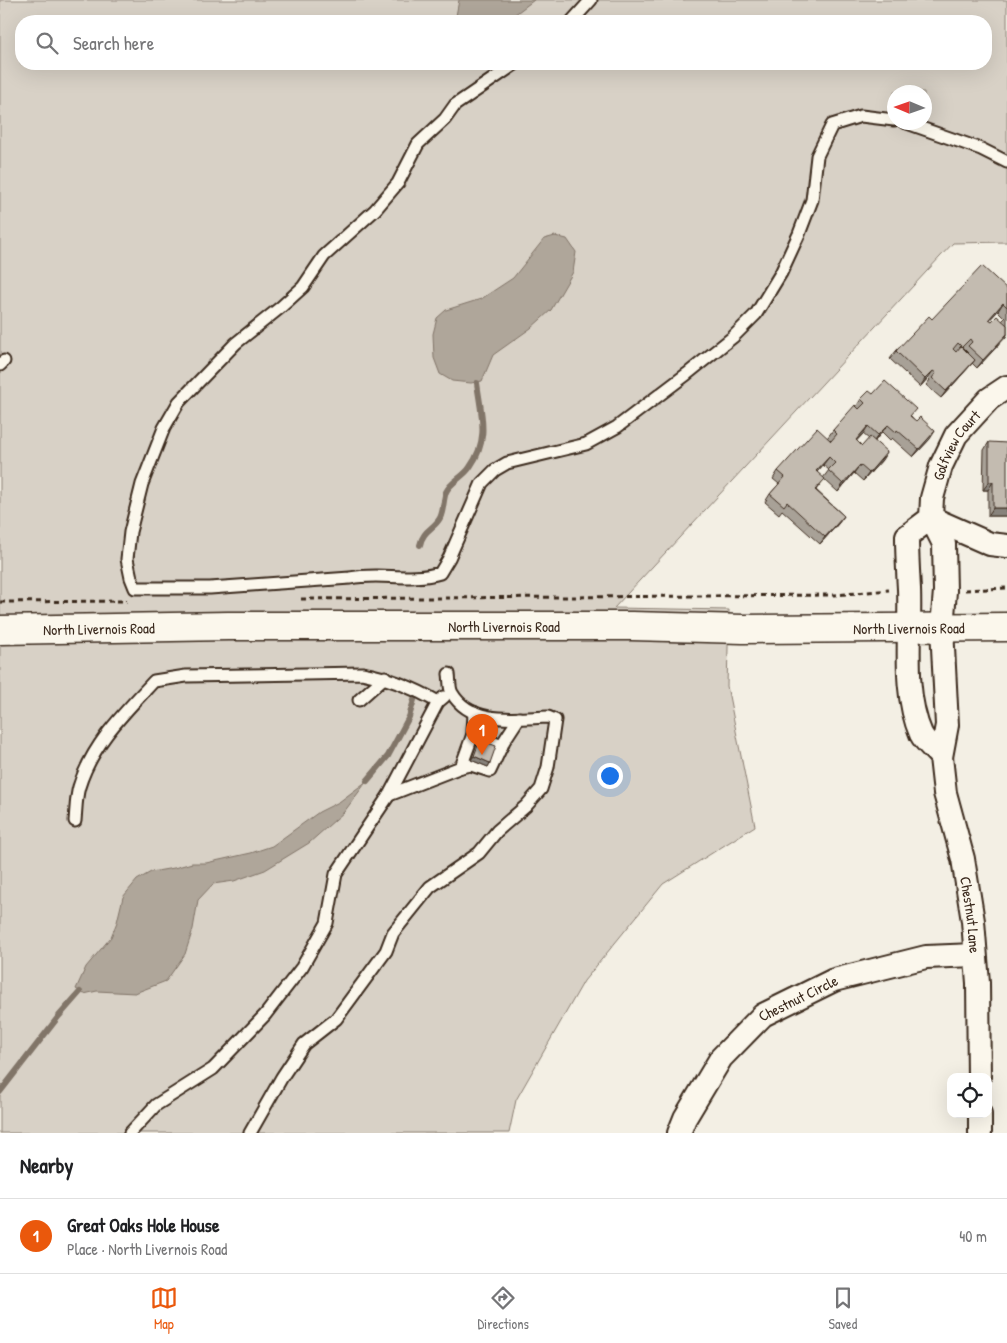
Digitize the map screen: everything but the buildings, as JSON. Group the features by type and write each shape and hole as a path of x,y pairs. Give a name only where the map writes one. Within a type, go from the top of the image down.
{"main road":[{"name":"North Livernois Road","path":"0,630 228,626 632,626 743,629 1007,627"}],"street":[{"name":"Golfview Court","path":"931,518 935,484 941,466 956,435 988,399 1007,387"},
{"path":"931,518 990,544 1007,546"},
{"path":"931,518 907,536 908,628 912,705 922,735 941,757"},
{"path":"931,518 944,544 945,591 942,628"},
{"name":"Chestnut Lane","path":"942,628 947,725 941,757 945,793 963,859 973,921 978,983 979,1073"},
{"name":"Chestnut Circle","path":"680,1133 685,1118 721,1058 763,1015 834,980 926,957 975,955"},
{"path":"980,1118 980,1133"}],"lane":[{"path":"577,15 591,0"},
{"path":"506,70 455,104 445,119 418,144 398,183 375,210 324,256 303,287 236,343 179,402 164,428 142,484 130,532 127,559 135,588 210,588 350,578 367,574 420,577 440,574 449,558 482,482 495,470 507,463 586,444 617,427 733,337 756,314 781,272 800,234 812,200 817,156 832,126 861,116 887,119"},
{"path":"927,130 981,149 1007,162"},
{"path":"75,821 79,787 95,750 154,680 186,676 362,673 385,677 438,702"},
{"path":"250,1133 282,1077 304,1044 336,1019 386,951 393,933 430,886 479,853 498,831 526,806 541,789 548,767 555,720 548,717 490,718 464,708 451,691 449,674"},
{"path":"359,700 385,677"},
{"path":"130,1133 156,1105 213,1069 265,1015 302,967 327,923 336,874 389,795 438,702 451,691"},
{"path":"461,767 473,734 474,712"},
{"path":"389,795 461,767 471,765 490,771 519,718"},
{"path":"473,734 502,746"}],"path":[{"path":"945,591 1007,588"},
{"path":"298,600 835,595 881,590 909,590"},
{"path":"0,602 129,601"}],"shaded area":[{"path":"0,0 1007,0 1007,242 953,243 614,608 729,610 727,686 755,826 663,884 584,981 516,1100 509,1133 0,1133"},
{"path":"459,0 534,0 514,15 456,15"},
{"path":"555,236 567,239 576,252 573,272 551,310 531,328 493,355 482,381 471,383 452,381 440,374 434,358 433,334 437,318 446,310 481,299 513,278 544,239"},
{"path":"367,781 344,812 309,843 265,870 234,881 213,884 198,900 193,929 185,954 166,981 135,993 97,991 84,994 76,989 86,967 111,937 123,897 137,880 151,872 192,863 206,863 251,853 272,846 319,812 339,802"}],"waterway":[{"path":"420,545 426,533 440,518 448,488 467,470 476,457 480,446 482,416 477,383"},
{"path":"367,781 388,756 409,717 414,700"},
{"path":"0,1092 80,992"}],"place":[{"name":"Great Oaks Hole House","path":"482,755"}]}
